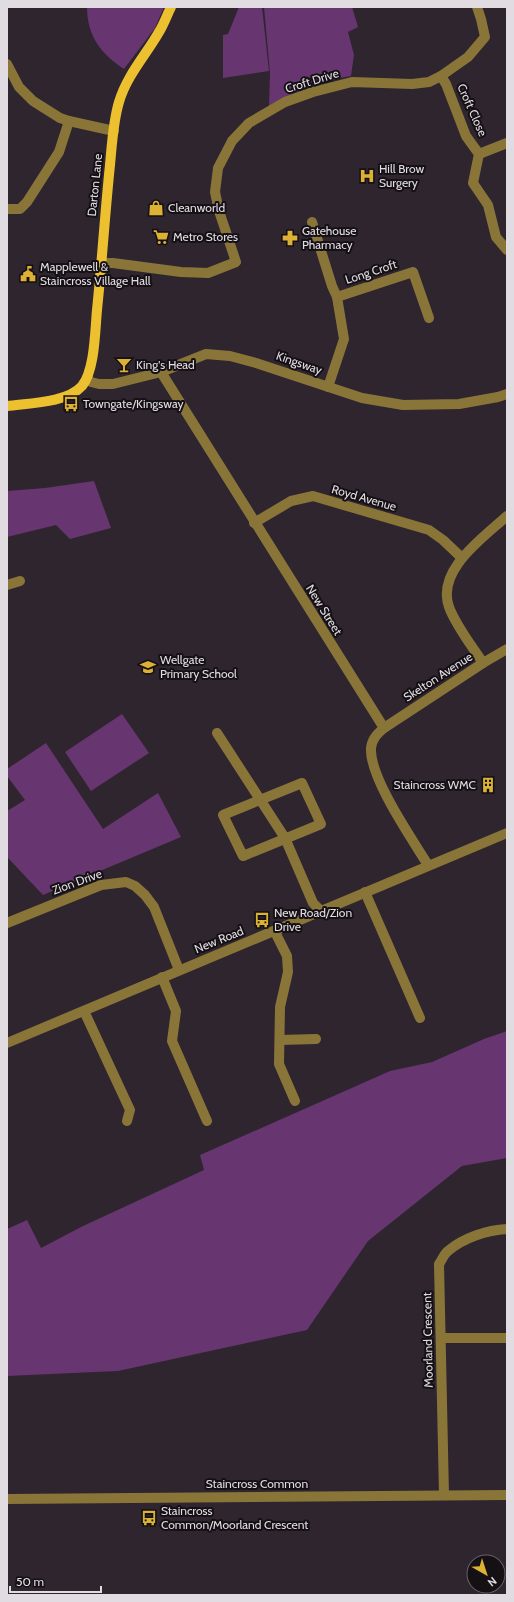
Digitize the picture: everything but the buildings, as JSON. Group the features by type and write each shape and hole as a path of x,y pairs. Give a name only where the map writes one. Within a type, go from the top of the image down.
{"main road":[{"name":"Darton Lane","path":"87,378 91,361 114,131 119,102 129,76 160,31 171,7"},
{"path":"7,406 54,400 74,393 81,387 87,378"}],"street":[{"name":"Croft Drive","path":"102,263 113,263 181,272 208,273 236,262 219,211 215,192 218,168 232,141 249,123 285,102 319,90 352,82 412,84 429,82 441,76 468,56 485,37 477,7"},
{"path":"8,70 19,87 33,101 60,118 114,131"},
{"name":"Croft Close","path":"441,76 446,84 466,136 479,154 473,183 488,205 496,237 505,250 507,250"},
{"path":"7,209 20,209 27,202 59,152 69,121"},
{"name":"Croft Close","path":"479,154 507,143"},
{"name":"Long Croft","path":"312,222 332,286 337,297 344,339 328,387"},
{"name":"Long Croft","path":"337,297 413,272 429,318"},
{"name":"Kingsway","path":"87,378 91,382 99,384 113,384 160,372 206,354 230,356 256,363 362,398 403,405 459,404 507,394"},
{"name":"New Street","path":"160,372 384,728"},
{"name":"Royd Avenue","path":"254,523 291,501 313,496 429,530 443,540 462,558"},
{"path":"483,663 453,616 449,606 447,590 452,573 462,558 507,516"},
{"path":"7,585 20,582"},
{"name":"Skelton Avenue","path":"384,728 507,649"},
{"path":"384,728 376,735 371,746 371,760 381,785 428,865"},
{"path":"217,733 285,838 313,903 321,911"},
{"path":"302,783 321,824 244,856 223,815 259,799 302,783"},
{"name":"New Road","path":"7,1043 507,833"},
{"name":"Zion Drive","path":"7,923 101,885 126,882 135,886 145,895 154,907 179,970"},
{"path":"365,892 420,1018"},
{"path":"276,930 277,936 287,956 288,972 280,1007 280,1064 295,1101"},
{"path":"162,977 176,1011 172,1041 207,1121"},
{"path":"84,1011 130,1110 127,1121"},
{"path":"280,1040 316,1039"},
{"name":"Moorland Crescent","path":"444,1495 439,1264 446,1252 458,1243 494,1230 507,1229"},
{"path":"441,1338 507,1338"},
{"name":"Staincross Common","path":"7,1498 507,1495"}],"shaded area":[{"path":"87,7 164,7 155,28 124,69 109,57 97,43 90,27"},
{"path":"239,7 262,7 269,71 223,78 223,35 228,34"},
{"path":"264,7 352,7 358,27 348,32 354,55 351,76 308,87 269,106 270,73"},
{"path":"94,481 111,528 70,539 56,525 7,537 7,491 45,488"},
{"path":"122,714 149,753 91,791 65,752"},
{"path":"46,743 103,829 158,793 181,837 43,895 7,857 7,811 25,800 7,776 7,769"},
{"path":"507,1031 507,1158 462,1166 368,1241 307,1330 118,1371 7,1376 7,1229 27,1220 41,1248 83,1226 204,1170 200,1155 390,1071 432,1062 484,1039"}],"place":[{"name":"Hill Brow Surgery","path":"367,176"},
{"name":"Cleanworld","path":"156,208"},
{"name":"Metro Stores","path":"161,237"},
{"name":"Gatehouse Pharmacy","path":"290,238"},
{"name":"Mapplewell & Staincross Village Hall","path":"28,274"},
{"name":"King's Head","path":"124,365"},
{"name":"Towngate/Kingsway","path":"71,404"},
{"name":"Wellgate Primary School","path":"148,667"},
{"name":"Staincross WMC","path":"488,785"},
{"name":"New Road/Zion Drive","path":"262,920"},
{"name":"Staincross Common/Moorland Crescent","path":"149,1518"}]}
